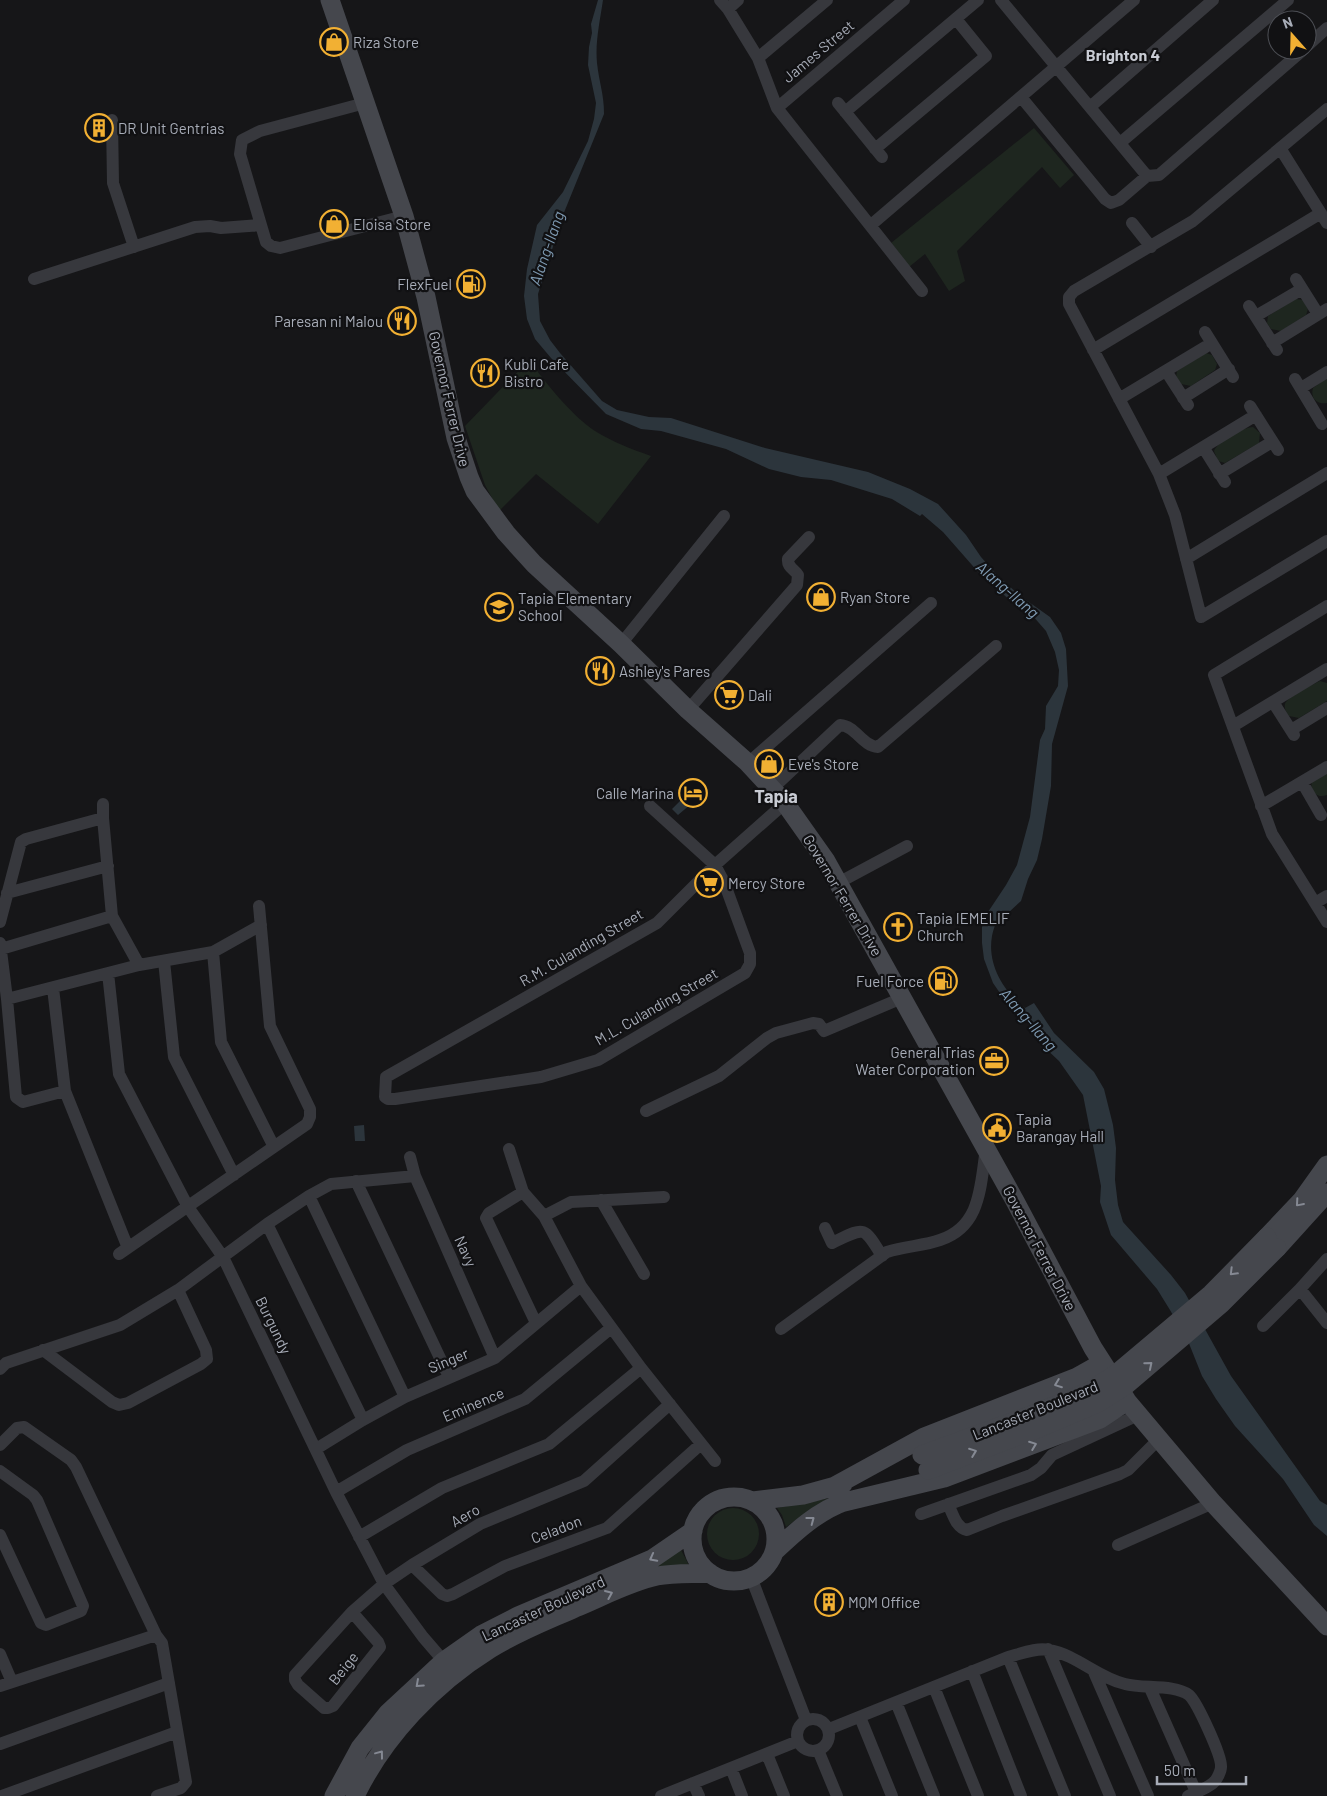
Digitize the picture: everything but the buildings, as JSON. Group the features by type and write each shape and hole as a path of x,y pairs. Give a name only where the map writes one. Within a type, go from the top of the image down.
{"main road":[{"name":"Governor Ferrer Drive","path":"330,0 404,216 427,303 456,438 475,490 506,533 534,564 621,644 688,710 748,763 785,803 826,861 1102,1363 1133,1408 1213,1503 1327,1626"},
{"name":"Lancaster Boulevard","path":"754,1501 803,1495 834,1496 925,1462 1038,1428 1098,1403 1126,1385 1222,1304 1272,1243 1327,1165"},
{"name":"Lancaster Boulevard","path":"1272,1243 1327,1193"},
{"path":"834,1496 924,1437 1077,1377 1102,1363"},
{"path":"834,1496 944,1478 1133,1408"},
{"name":"Lancaster Boulevard","path":"774,1552 792,1534 815,1516 834,1496"},
{"path":"732,1497 754,1501 765,1510 773,1522 776,1536 774,1552 767,1565 751,1577 732,1581 724,1580 704,1568 695,1554 693,1531 695,1523 704,1510 717,1500 732,1497"},
{"name":"Lancaster Boulevard","path":"355,1796 375,1759 422,1704 449,1668 481,1635 518,1616 652,1559 693,1531"},
{"name":"Lancaster Boulevard","path":"334,1796 360,1748 388,1713 449,1668 490,1649 524,1630 636,1582 658,1576 710,1573"}],"street":[{"path":"738,0 724,4 758,58 777,108 922,291"},
{"path":"758,58 827,0"},
{"name":"James Street","path":"777,108 904,0"},
{"path":"956,19 986,56 879,153 842,107 978,0"},
{"path":"1001,0 1147,176"},
{"path":"871,226 1134,0"},
{"path":"1090,107 1213,0"},
{"path":"1120,144 1288,0"},
{"path":"1317,37 1327,28"},
{"path":"1021,97 1104,199 1111,203 1119,200 1147,176 1159,175 1291,60"},
{"path":"365,103 260,131 242,140 240,154 266,242 271,246 280,248 404,216"},
{"path":"1327,109 1193,221 1074,291 1069,297 1069,304 1159,474 1176,515 1201,618 1327,541"},
{"path":"112,120 113,183 134,247"},
{"path":"1094,350 1324,218 1280,148"},
{"path":"1132,222 1151,247"},
{"path":"34,279 195,227 210,226 221,228 261,225"},
{"path":"1299,284 1323,312 1275,346 1253,311 1299,284"},
{"path":"1119,399 1166,371 1209,337 1231,373 1185,401 1166,371"},
{"path":"1322,415 1298,384 1327,372"},
{"path":"1159,474 1203,447 1253,411 1275,446 1222,478 1203,447"},
{"path":"1186,559 1327,473"},
{"path":"621,644 724,516"},
{"path":"688,710 797,585 798,575 787,563 788,559 809,537"},
{"path":"748,763 931,604"},
{"path":"1327,606 1214,675 1272,834 1327,922"},
{"path":"772,789 840,725 850,729 866,744 878,747 996,646"},
{"path":"1233,726 1325,667"},
{"path":"1273,702 1292,733 1327,708"},
{"path":"1262,806 1327,766"},
{"path":"1302,782 1322,808"},
{"name":"R.M. Culanding Street","path":"384,1097 386,1077 657,923 714,865 785,803"},
{"path":"103,804 112,916 139,965"},
{"name":"M.L. Culanding Street","path":"384,1097 395,1100 541,1077 598,1060 744,973 750,964 750,953 724,882 714,865 650,806"},
{"path":"0,922 21,842 103,818"},
{"path":"838,883 907,846"},
{"path":"8,893 108,866"},
{"path":"1315,903 1327,896"},
{"path":"52,988 65,1090 123,1251 307,1124 310,1118 310,1110 270,1026 259,906"},
{"path":"65,1090 23,1102 16,1097 0,946 112,916"},
{"path":"7,999 139,965 213,952 261,925"},
{"path":"213,952 221,1042 274,1146"},
{"path":"164,961 174,1057 234,1175"},
{"name":"Burgundy","path":"108,973 119,1074 188,1207 222,1257 336,1492 384,1584 449,1668"},
{"path":"646,1111 719,1076 758,1044 776,1033 813,1023 819,1024 824,1031 902,998"},
{"path":"509,1149 523,1192 544,1216 581,1286 641,1368 715,1461"},
{"path":"781,1329 882,1256 901,1248 917,1246 952,1235 969,1221 978,1202 986,1149"},
{"name":"Navy","path":"410,1157 415,1176 495,1358"},
{"path":"0,1369 6,1363 120,1324 178,1290 267,1224 331,1184 415,1176"},
{"path":"356,1181 450,1377"},
{"path":"523,1192 489,1213 486,1218 536,1322"},
{"path":"309,1196 405,1397"},
{"path":"544,1216 571,1202 664,1197"},
{"path":"601,1200 644,1274"},
{"path":"267,1224 363,1420"},
{"path":"826,1228 832,1243 854,1232 863,1231 869,1235 882,1256"},
{"path":"1262,1326 1300,1289 1327,1259"},
{"name":"Singer","path":"316,1449 405,1397 495,1358 581,1286"},
{"path":"1300,1289 1327,1323"},
{"path":"43,1350 112,1402 119,1405 128,1403 207,1359 206,1350 178,1290"},
{"name":"Eminence","path":"336,1492 407,1450 525,1399 611,1328"},
{"path":"359,1537 442,1488 549,1444 641,1368"},
{"name":"Aero","path":"295,1680 295,1675 352,1612 384,1584 480,1524 584,1481 670,1404"},
{"path":"921,1514 1031,1475 1041,1468 1052,1455 1133,1408"},
{"path":"0,1445 17,1428 24,1427 72,1460 156,1635 162,1643 186,1782 181,1788 157,1796"},
{"path":"948,1504 958,1525 961,1529 967,1530 1120,1474 1128,1470 1159,1439"},
{"name":"Celadon","path":"412,1565 442,1594 447,1596 453,1594 505,1566 607,1528 701,1444"},
{"path":"0,1471 37,1500 83,1606 81,1611 46,1626 41,1623 0,1535"},
{"path":"1118,1545 1213,1503"},
{"path":"751,1577 806,1720"},
{"name":"Beige","path":"295,1680 324,1708 333,1706 380,1647 378,1642 352,1612"},
{"path":"0,1654 6,1684 156,1635"},
{"path":"829,1729 972,1671 1035,1650 1048,1649 1120,1683 1179,1690 1190,1696 1198,1707 1220,1757 1221,1768 1215,1781 1192,1794 1150,1688"},
{"path":"1048,1649 1110,1796"},
{"path":"1008,1658 1065,1796"},
{"path":"972,1671 1021,1796"},
{"path":"1094,1672 1148,1796"},
{"path":"0,1744 169,1683"},
{"path":"934,1687 978,1796"},
{"path":"896,1702 934,1796"},
{"path":"860,1717 892,1796"},
{"path":"810,1718 824,1722 829,1729 830,1734 827,1744 818,1750 809,1750 798,1741 797,1732 799,1727 810,1718"},
{"path":"2,1796 178,1732"},
{"path":"661,1796 798,1741"},
{"path":"818,1750 837,1796"},
{"path":"767,1754 784,1796"},
{"path":"731,1768 742,1796"},
{"path":"693,1783 699,1796"}],"shaded area":[{"path":"1034,128 1074,175 1060,188 1042,167 957,251 965,281 949,291 925,254 909,267 891,243"},
{"path":"1296,299 1303,300 1308,309 1306,315 1281,331 1271,329 1267,323 1268,316"},
{"path":"1206,353 1212,355 1217,364 1215,370 1191,386 1181,384 1176,378 1177,371"},
{"path":"529,360 559,398 586,425 615,442 651,456 598,524 536,474 499,511 485,485 465,426"},
{"path":"1327,378 1327,403 1317,402 1313,398 1313,388"},
{"path":"1253,427 1260,433 1259,443 1225,463 1218,461 1214,451 1220,443 1237,432"},
{"path":"1320,681 1327,683 1327,701 1299,718 1289,716 1285,707 1287,701"},
{"path":"1327,771 1327,795 1317,795 1313,791 1312,781"},
{"path":"830,1498 786,1527 782,1515 777,1508"},
{"path":"728,1508 738,1508 747,1512 755,1520 759,1534 755,1548 747,1556 738,1560 728,1560 719,1556 711,1548 707,1539 707,1529 711,1520 719,1512"},
{"path":"681,1544 681,1550 690,1567 654,1570 653,1565"}],"water":[{"name":"Alang-Ilang","path":"598,0 603,0 598,32 597,55 604,114 563,215 538,294 540,321 550,340 560,353 602,401 617,410 649,417 671,418 765,448 868,472 910,489 938,504 966,535 981,557 998,576 1019,595 1050,617 1061,633 1066,649 1068,686 1052,744 1051,786 1042,839 1037,860 1021,901 1008,913 998,917 992,934 991,946 994,967 1010,994 1025,1008 1034,1003 1054,1033 1094,1072 1104,1089 1113,1125 1116,1148 1115,1180 1118,1205 1123,1222 1185,1293 1231,1376 1320,1501 1327,1505 1327,1536 1314,1525 1283,1479 1235,1426 1202,1376 1188,1341 1157,1289 1111,1235 1100,1202 1101,1186 1083,1095 1059,1061 1043,1046 1026,1021 1002,996 993,983 984,959 982,927 986,915 1017,865 1030,817 1040,740 1045,729 1046,706 1058,686 1059,670 1055,652 1046,631 1032,615 1012,602 979,573 943,532 922,514 920,516 892,499 831,480 801,477 769,469 726,449 661,431 641,429 606,414 535,339 527,319 524,296 527,269 537,225 563,192 588,141 594,119 596,103 588,65 592,33 591,24"},
{"path":"684,797 691,804 678,815 672,809"},
{"path":"364,1125 365,1141 355,1141 354,1126"}],"place":[{"name":"Riza Store","path":"334,42"},
{"name":"DR Unit Gentrias","path":"99,128"},
{"name":"Eloisa Store","path":"334,224"},
{"name":"FlexFuel","path":"471,284"},
{"name":"Paresan ni Malou","path":"402,321"},
{"name":"Kubli Cafe Bistro","path":"485,373"},
{"name":"Ryan Store","path":"821,597"},
{"name":"Tapia Elementary School","path":"499,607"},
{"name":"Ashley's Pares","path":"600,671"},
{"name":"Dali","path":"729,695"},
{"name":"Eve's Store","path":"769,764"},
{"name":"Calle Marina","path":"693,793"},
{"name":"Mercy Store","path":"709,883"},
{"name":"Tapia IEMELIF Church","path":"898,927"},
{"name":"Fuel Force","path":"943,981"},
{"name":"General Trias Water Corporation","path":"994,1061"},
{"name":"Tapia Barangay Hall","path":"997,1128"},
{"name":"MQM Office","path":"829,1602"}],"district":[{"name":"Brighton 4","path":"1123,54"},
{"name":"Tapia","path":"776,796"}]}
